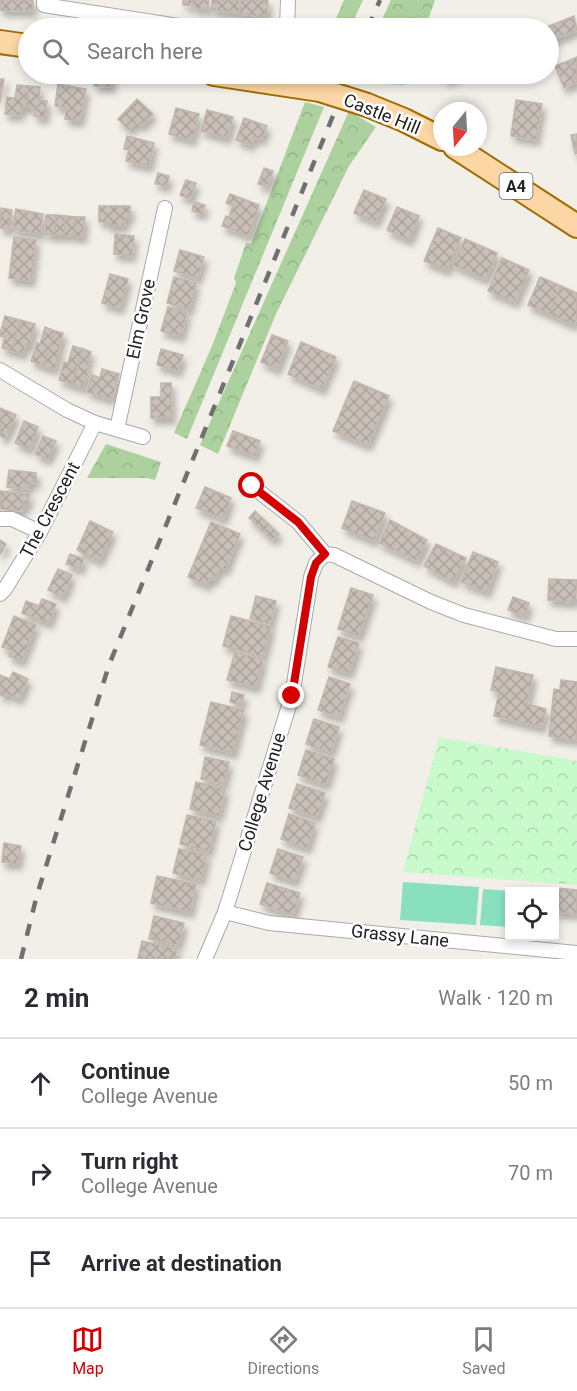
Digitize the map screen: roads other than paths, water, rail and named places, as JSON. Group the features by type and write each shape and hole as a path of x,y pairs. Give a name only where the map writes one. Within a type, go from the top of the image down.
{"main road":[{"path":"0,42 18,45"},
{"name":"Castle Hill","path":"280,84 320,90 367,105 433,134"},
{"name":"A4","path":"469,156 577,226"}],"street":[{"path":"287,18 288,0"},
{"path":"44,3 132,18"},
{"name":"Elm Grove","path":"117,429 165,208"},
{"path":"0,370 67,410 95,423 143,437"},
{"name":"The Crescent","path":"0,594 5,590 40,532 95,423"},
{"path":"252,486 298,522 325,554 334,555 431,603 464,615 556,639 577,639"},
{"path":"0,519 12,519 40,532"},
{"name":"College Avenue","path":"205,959 225,912 292,696 311,577 316,563 325,554"},
{"name":"Grassy Lane","path":"225,912 269,923 577,953"}],"railway":[{"path":"372,18 380,0"},
{"path":"21,959 37,895 109,665 346,84"}]}
